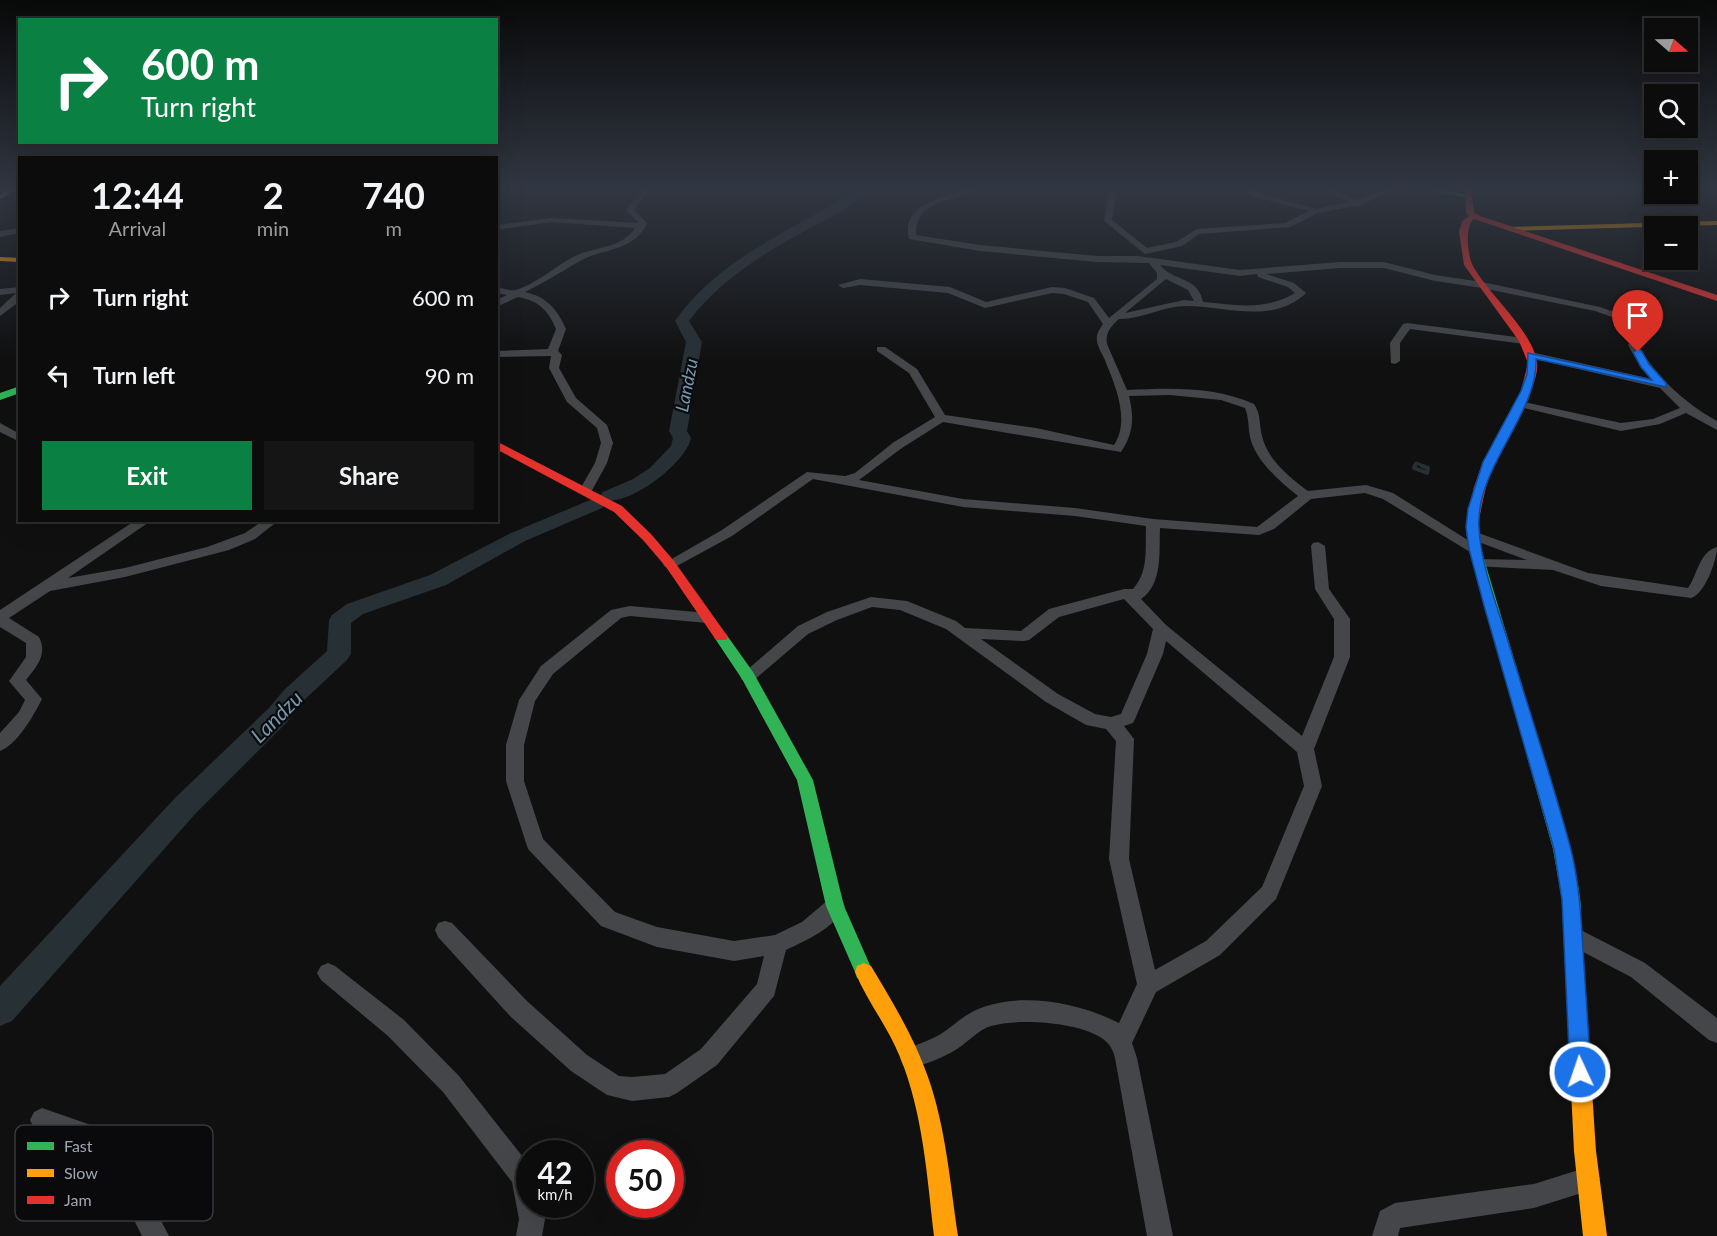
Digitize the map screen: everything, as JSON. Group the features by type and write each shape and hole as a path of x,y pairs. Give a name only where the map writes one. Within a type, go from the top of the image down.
{"main road":[{"path":"1464,247 1468,265 1524,341 1531,355 1532,374 1489,462 1480,487 1474,509 1473,534 1477,556 1562,849 1571,900 1588,1179 1595,1236"},
{"path":"1563,247 1717,298"},
{"path":"0,259 18,260"},
{"path":"0,397 18,390"},
{"path":"498,445 618,509 670,564 748,676 805,780 835,906 858,962 891,1017 911,1058 929,1122 946,1236"}],"street":[{"path":"498,303 561,270 576,259 615,247"},
{"path":"976,247 1098,260 1138,260 1220,272 1255,273 1340,265 1384,265 1435,278 1482,285 1597,309 1616,315 1640,331 1641,336 1634,345 1644,365 1687,409 1717,426"},
{"path":"1140,247 1145,251"},
{"path":"1145,251 1166,247"},
{"path":"1138,260 1144,257 1145,251"},
{"path":"1153,262 1163,276 1193,288 1199,295 1199,304"},
{"path":"1113,320 1177,304 1256,310 1288,301 1301,293 1291,285 1255,273"},
{"path":"845,480 860,476 898,445 941,418 1036,432 1117,449 1122,443 1127,426 1122,393 1111,360 1101,344 1102,335 1113,320 1163,276"},
{"path":"843,285 860,282 950,290 985,305 1038,292 1065,291 1091,300 1113,320"},
{"path":"498,290 545,301 556,315 561,329 552,352"},
{"path":"0,292 18,293"},
{"path":"0,313 18,295"},
{"path":"1395,361 1395,343 1407,326 1524,341"},
{"path":"881,349 913,371 941,418"},
{"path":"498,354 552,352 557,355 554,368 571,400 603,427 607,443 601,464 585,491"},
{"path":"1531,355 1662,385"},
{"path":"1122,393 1178,393 1212,396 1244,403 1254,413 1256,436 1266,455 1291,485 1306,496"},
{"path":"1519,404 1621,427 1656,422 1687,409"},
{"path":"0,427 18,438"},
{"path":"670,564 727,533 812,475 845,480 868,487 963,502 1075,512 1153,523 1259,531 1269,526 1306,496 1365,489 1378,492 1427,519 1477,556 1561,567"},
{"path":"0,744 26,716 34,699 17,681 34,658 34,641 0,618 143,522"},
{"path":"49,586 138,571 226,547 242,541 270,522"},
{"path":"1153,523 1154,568 1145,586 1133,599 1137,606 1155,618 1161,629 1305,749"},
{"path":"1473,534 1600,581 1691,593 1703,569 1717,551"},
{"path":"1121,1042 1148,985 1213,948 1269,893 1313,786 1305,749 1342,657 1342,619 1322,589 1318,546"},
{"path":"961,633 1024,636 1054,613 1124,594 1138,594"},
{"path":"0,600 20,603"},
{"path":"748,676 803,630 871,602 902,605 951,625 1052,698 1092,720 1111,723 1127,719 1155,654 1161,629"},
{"path":"707,618 630,611 616,614 547,670 527,700 515,745 515,782 535,843 608,919 657,937 734,951 777,944 809,929 835,906"},
{"path":"1111,723 1125,739 1119,859 1148,985"},
{"path":"445,930 519,1009 579,1063 615,1087 632,1089 669,1085 709,1057 766,989 777,944"},
{"path":"1573,936 1638,970 1717,1032"},
{"path":"328,973 396,1028 452,1084 523,1177 532,1219 529,1236"},
{"path":"911,1058 942,1046 971,1024 990,1015 1035,1011 1072,1017 1112,1031 1121,1042 1160,1236"},
{"path":"42,1120 57,1125"},
{"path":"1385,1236 1389,1220 1395,1216 1534,1196 1588,1179"},
{"path":"148,1221 156,1236"}],"waterway":[{"name":"Landzu","path":"610,496 640,483 657,472 666,460 680,448 682,438 678,431 694,342 682,321 699,298 768,247"},
{"path":"1414,467 1416,463 1426,467"},
{"path":"1415,466 1414,468 1427,473 1428,468 1422,466"},
{"name":"Landzu","path":"0,1010 186,805 278,715 293,696 339,654 340,620 355,609 438,580 518,537 595,504"}],"traffic: fast":[{"path":"0,397 18,390"},
{"path":"1472,525 1475,549 1562,849 1571,900 1572,925"},
{"path":"721,637 748,676 805,780 835,906 864,972"}],"traffic: slow":[{"path":"0,259 18,260"},
{"path":"1572,925 1585,1151 1595,1236"},
{"path":"864,972 900,1034 918,1077 934,1144 946,1236"}],"traffic: jam":[{"path":"1465,247 1468,265 1524,341 1533,363 1526,391 1489,462 1480,487 1472,525"},
{"path":"1563,247 1717,298"},
{"path":"498,445 618,509 647,537 670,564 721,637"}],"route":[{"path":"1580,1072 1571,900 1562,849 1491,609 1475,549 1472,527 1474,509 1489,462 1526,391 1532,374 1531,355 1662,385 1644,365 1638,352"}]}
